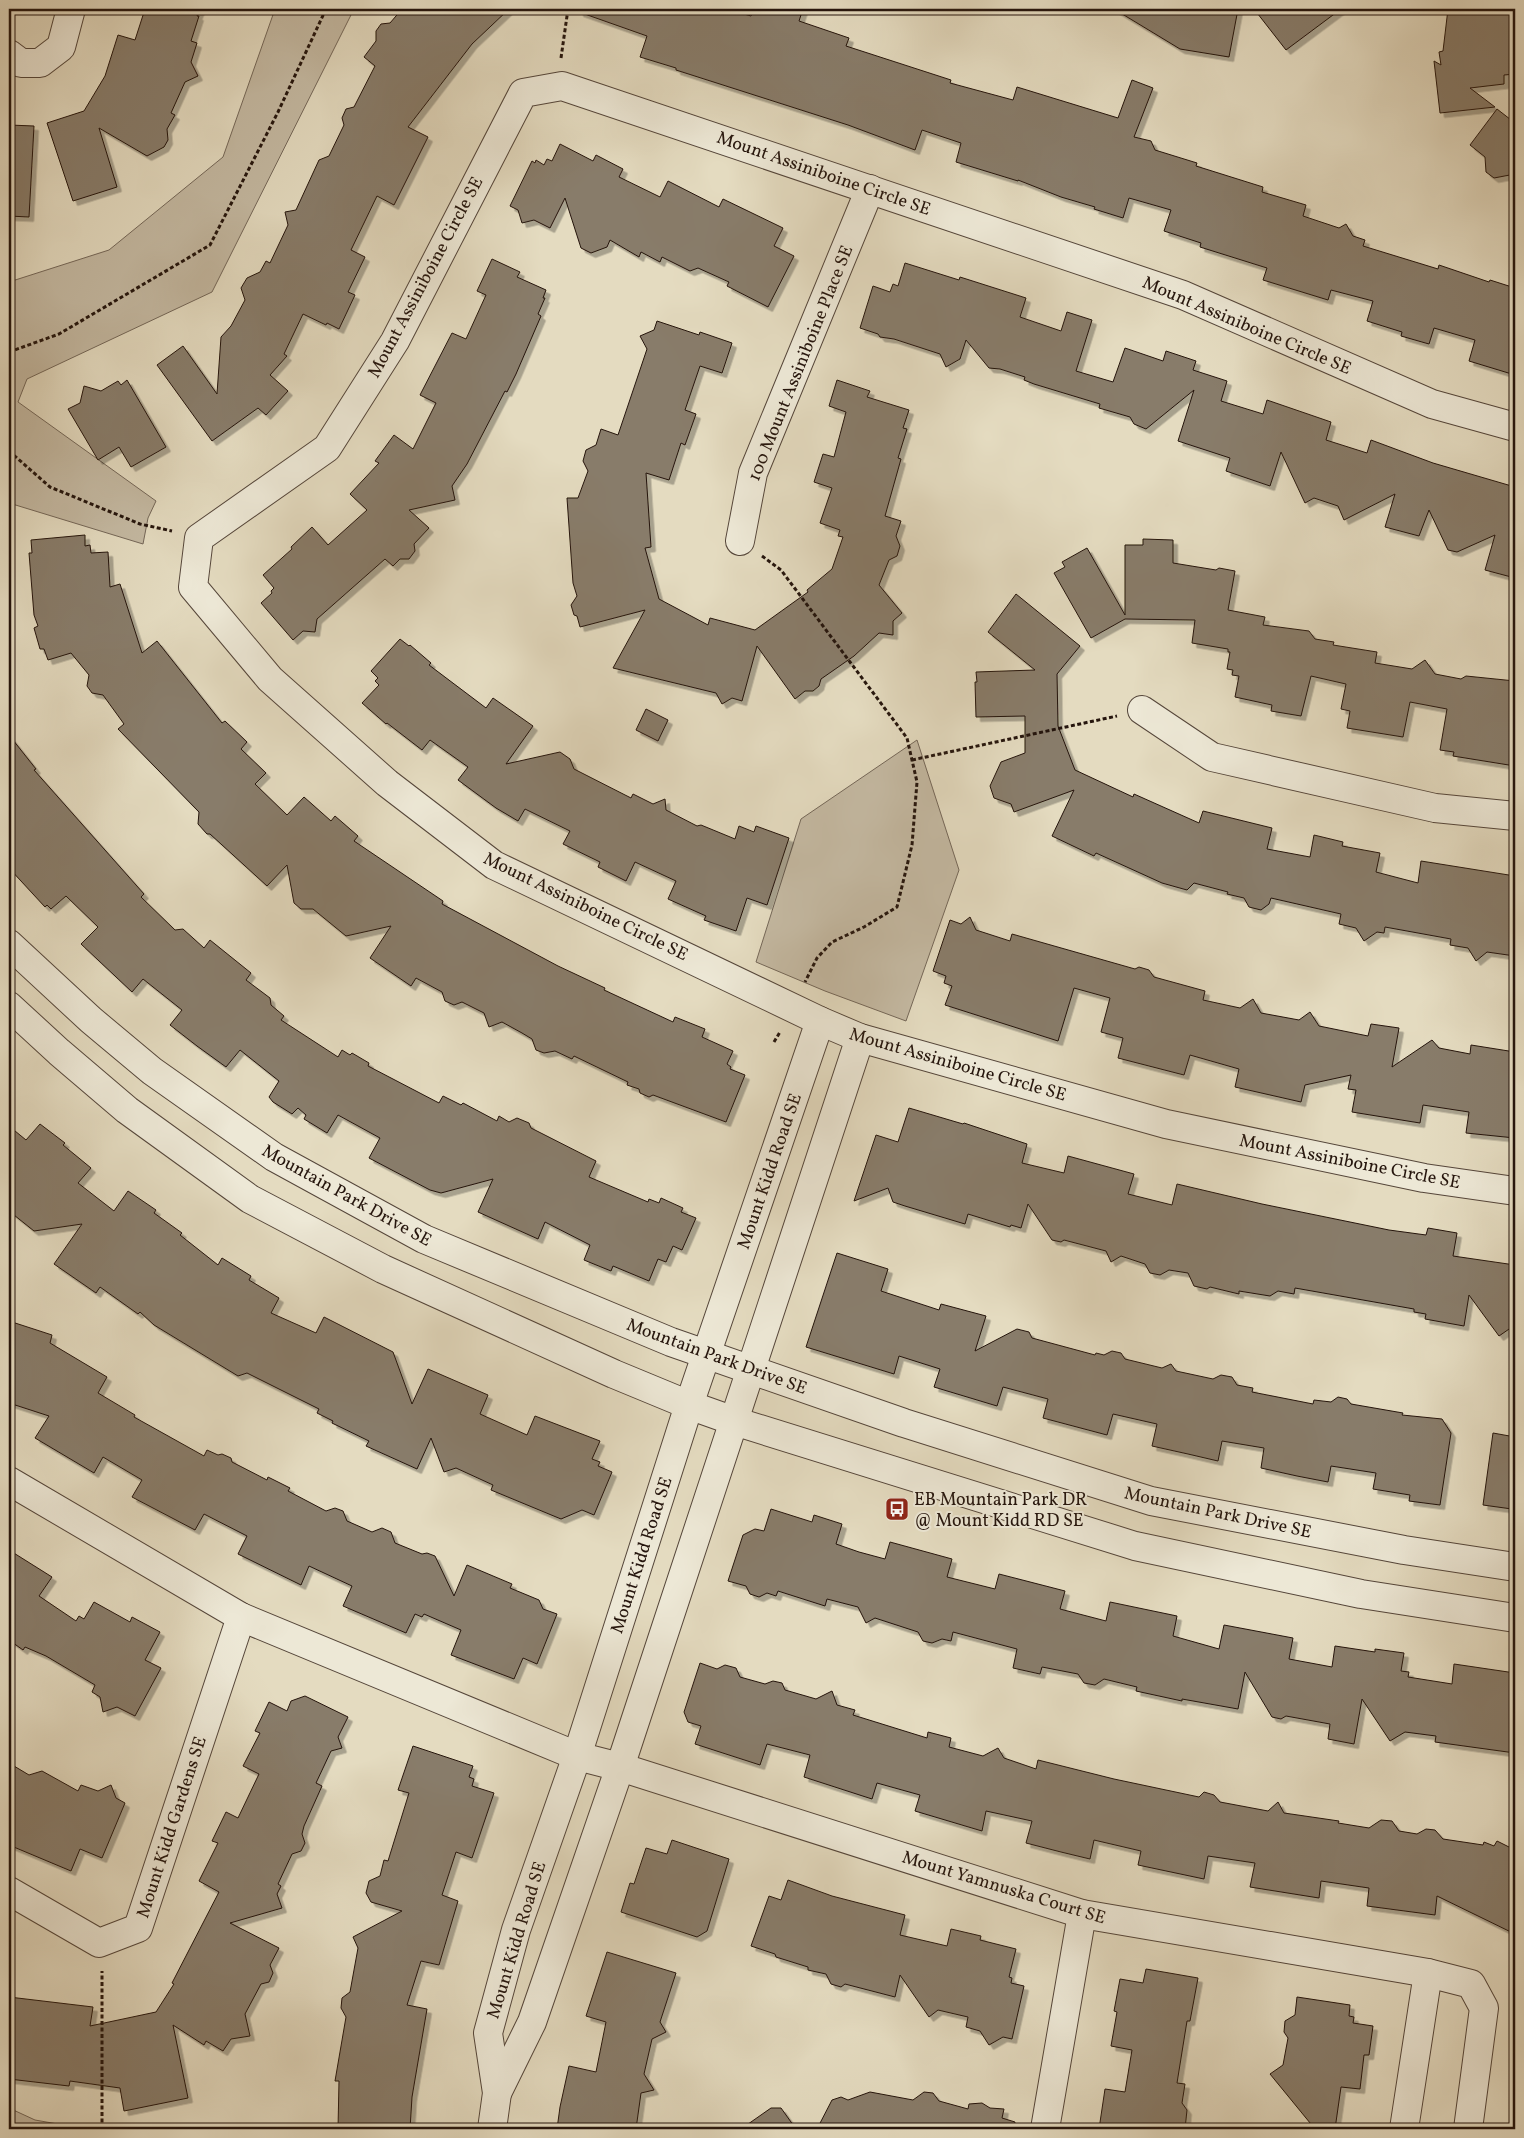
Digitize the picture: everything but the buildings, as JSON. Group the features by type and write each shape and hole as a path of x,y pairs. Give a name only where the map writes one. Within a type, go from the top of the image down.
{"street":[{"path":"9,54 21,63 40,63 61,47 71,9"},
{"name":"Mount Assiniboine Circle SE","path":"1515,427 1432,404 1183,295 562,86 523,92 395,341 327,448 199,538 193,587 270,679 387,784 494,865 820,1021 860,1038 1166,1124 1424,1178 1515,1191"},
{"name":"100 Mount Assiniboine Place SE","path":"740,541 753,473 870,189"},
{"path":"1142,710 1212,757 1435,808 1515,816"},
{"name":"Mountain Park Drive SE","path":"9,944 91,1020 152,1071 274,1157 424,1239 671,1342 904,1423 1151,1501 1404,1550 1515,1567"},
{"path":"9,1006 127,1110 250,1199 383,1269 614,1374 689,1405 734,1421 1135,1546 1361,1594 1515,1618"},
{"name":"Mount Kidd Road SE","path":"492,2129 497,2093 488,2033 516,1930 577,1756 689,1405 820,1021"},
{"name":"Mount Kidd Road SE","path":"497,2093 532,2022 620,1766 752,1370 860,1038"},
{"path":"9,1481 241,1617 577,1756"},
{"name":"Mount Kidd Gardens SE","path":"99,1943 138,1928 241,1617"},
{"name":"Mount Yamnuska Court SE","path":"577,1756 620,1766 1082,1914 1428,1974 1471,1984 1484,2008 1468,2129"},
{"path":"9,1891 99,1943"},
{"path":"1045,2129 1082,1914"},
{"path":"1404,2129 1428,1974"}],"path":[{"path":"9,352 59,334 210,245 278,112 326,9"},
{"path":"562,86 561,54 568,9"},
{"path":"9,451 50,487 140,524 199,538"},
{"path":"740,541 781,570 907,738 917,782 912,845 897,907 864,927 832,942 818,958 802,987 795,1008 774,1042"},
{"path":"912,760 1142,710"},
{"path":"99,1943 103,1989 102,2129"}],"shaded area":[{"path":"275,9 354,9 212,292 27,379 18,402 156,501 148,518 143,544 9,503 9,282 109,250 223,157"},
{"path":"917,740 959,870 906,1021 825,991 756,962 801,819"},
{"path":"9,2108 35,2120 86,2129 9,2129"}],"place":[{"name":"EB Mountain Park DR @ Mount Kidd RD SE","path":"897,1509"}]}
